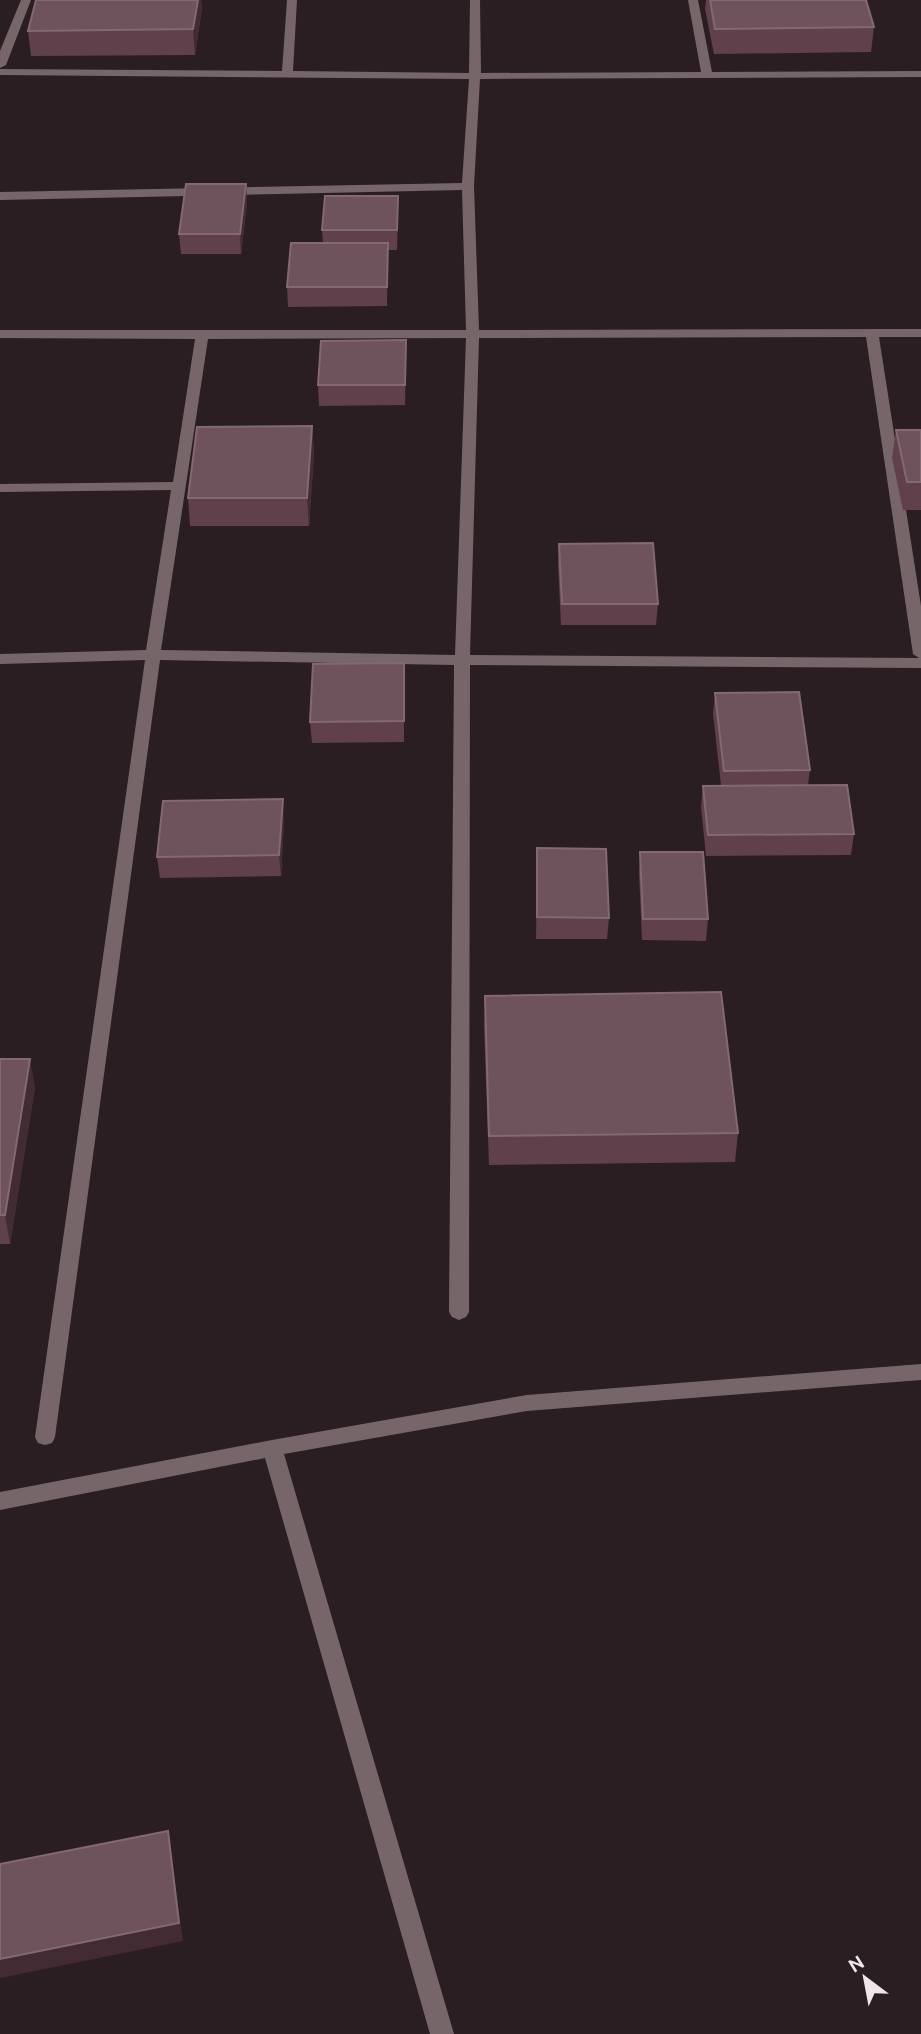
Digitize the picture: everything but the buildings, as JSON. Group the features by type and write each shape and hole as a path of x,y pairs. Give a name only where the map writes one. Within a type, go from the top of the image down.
{"street":[{"path":"0,65 26,0"},
{"path":"287,75 292,0"},
{"path":"459,1312 462,660 472,333 468,186 475,76 475,0"},
{"path":"693,0 707,75"},
{"path":"0,72 475,76 921,74"},
{"path":"0,196 468,186"},
{"path":"873,333 921,654"},
{"path":"0,334 921,333"},
{"path":"45,1437 153,655 202,335"},
{"path":"0,488 179,486"},
{"path":"0,659 153,655 921,663"},
{"path":"0,1502 272,1448 527,1403 921,1372"},
{"path":"272,1448 442,2034"}]}
